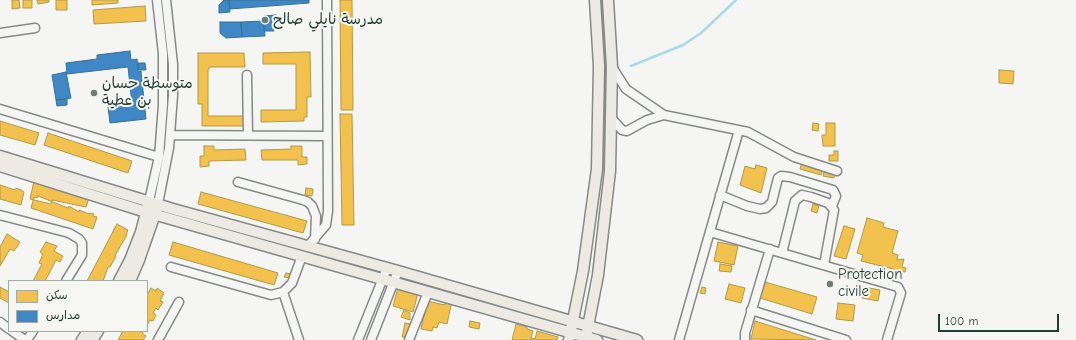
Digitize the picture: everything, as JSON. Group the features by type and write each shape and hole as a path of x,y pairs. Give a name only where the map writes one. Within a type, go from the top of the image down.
{"main road":[{"path":"570,336 590,228 597,169 599,66 595,0"},
{"path":"585,338 605,223 612,119 612,67 608,0"},
{"path":"0,156 153,203 311,243 387,268 637,340"},
{"path":"0,166 151,213 382,278 570,336 597,340"},
{"path":"130,280 139,260 153,203"},
{"path":"120,280 151,213"}],"street":[{"path":"153,203 159,157 163,105 163,54 157,0"},
{"path":"153,203 170,135 174,95 173,64 166,0"},
{"path":"311,243 322,231 328,218 327,0"},
{"path":"0,33 35,28"},
{"path":"612,67 626,89 664,115"},
{"path":"247,75 248,135"},
{"path":"0,109 159,157"},
{"path":"612,119 622,130 627,131 647,120 664,115 739,130 757,135 794,157 838,171"},
{"path":"679,340 739,130"},
{"path":"170,135 327,136"},
{"path":"720,195 747,206 760,209 766,208 772,202 778,178 781,176 790,177 833,190 836,196 832,206 834,216 824,265"},
{"path":"238,182 308,202 312,206 316,216 311,243"},
{"path":"782,253 795,201 798,198 802,195 810,196 832,206"},
{"path":"0,216 69,233 79,239 82,244 82,255 67,280"},
{"path":"710,232 898,287 901,293 887,340"},
{"path":"745,340 744,333 770,249"},
{"path":"171,267 266,295 283,292 292,283 302,256"},
{"path":"358,340 387,268"},
{"path":"370,340 398,271"},
{"path":"283,292 299,340"},
{"path":"409,340 428,292"},
{"path":"158,340 179,302"},
{"path":"751,310 846,340"},
{"path":"0,322 8,328"},
{"path":"14,332 26,340 32,332"}],"building: سكن":[{"path":"12,0 19,0 20,8 12,9"},
{"path":"23,0 32,0 32,8 23,8"},
{"path":"37,0 49,0 49,2 38,4"},
{"path":"56,0 67,0 67,10 56,10"},
{"path":"92,0 118,0 118,3 92,5"},
{"path":"340,0 352,0 353,110 341,110"},
{"path":"145,6 146,21 94,24 93,10"},
{"path":"310,52 311,97 307,97 307,117 304,117 304,121 261,122 261,110 296,110 296,64 263,64 263,53"},
{"path":"198,53 244,53 245,67 210,67 208,70 208,116 244,116 244,126 202,126 202,104 198,104"},
{"path":"999,70 1014,71 1013,84 999,83"},
{"path":"340,114 352,114 354,225 342,225"},
{"path":"0,121 39,133 35,145 0,135"},
{"path":"813,123 819,124 818,131 812,130"},
{"path":"826,123 835,123 835,146 823,146 822,135 826,135"},
{"path":"48,133 132,161 128,173 44,145"},
{"path":"204,146 214,146 214,150 245,149 246,160 209,161 209,166 200,167 200,156 204,156"},
{"path":"291,146 302,146 302,157 307,157 307,164 298,165 298,160 262,160 261,150 291,149"},
{"path":"834,151 838,151 838,161 829,161 829,155 834,155"},
{"path":"802,162 823,169 821,175 800,169"},
{"path":"756,165 767,168 761,193 740,185 745,166 755,169"},
{"path":"824,172 835,174 834,178 823,176"},
{"path":"34,181 89,198 86,207 52,200 51,204 30,199"},
{"path":"0,185 15,190 16,188 24,192 21,205 0,199"},
{"path":"306,188 313,189 312,196 305,195"},
{"path":"201,192 307,221 303,233 198,204"},
{"path":"38,196 68,208 69,206 79,212 79,210 89,214 94,214 93,216 97,217 93,229 31,208 34,197 37,198"},
{"path":"813,204 819,206 817,213 811,211"},
{"path":"867,218 884,223 883,227 898,231 892,253 898,255 897,260 904,259 902,267 906,268 905,272 861,261 863,255 857,253"},
{"path":"117,224 128,230 127,235 115,255 116,256 110,267 108,267 103,280 88,280"},
{"path":"844,226 855,229 846,259 834,256"},
{"path":"7,234 20,242 14,251 10,249 0,266 0,247"},
{"path":"46,242 57,246 54,251 63,256 60,262 56,260 46,280 34,280 42,264 39,263 43,254 40,252"},
{"path":"173,242 278,273 274,285 169,255"},
{"path":"718,242 738,246 734,265 714,261"},
{"path":"720,264 732,266 731,272 719,271"},
{"path":"286,273 291,274 290,278 284,277"},
{"path":"765,282 817,297 812,314 760,298"},
{"path":"729,284 745,288 741,303 725,299"},
{"path":"0,287 8,291 8,302 0,298"},
{"path":"702,287 706,288 705,294 700,293"},
{"path":"864,287 880,290 878,301 862,298"},
{"path":"151,288 156,291 157,288 164,293 160,301 163,302 158,310 156,308 153,313 156,315 153,321 150,320 148,323 148,293"},
{"path":"398,288 418,293 413,312 393,306"},
{"path":"446,300 452,301 447,324 439,322 437,328 433,327 432,331 421,329 427,301 445,305"},
{"path":"838,303 855,305 853,321 836,319"},
{"path":"404,310 410,313 410,320 401,317"},
{"path":"470,321 480,323 479,329 469,327"},
{"path":"755,321 816,340 751,339"},
{"path":"405,323 410,324 407,337 402,337"},
{"path":"516,324 527,327 527,329 533,331 531,338 535,339 537,331 558,337 557,340 512,340"},
{"path":"122,332 142,332 146,336 143,340 118,340"}],"building: مدارس":[{"path":"224,0 229,0 230,12 219,13 219,5"},
{"path":"229,0 309,0 309,3 230,9"},
{"path":"276,15 277,24 273,24 274,31 264,31 264,16"},
{"path":"264,21 265,36 242,37 241,22"},
{"path":"220,22 241,22 242,37 226,38 220,33"},
{"path":"130,51 131,60 137,59 138,72 141,71 146,119 110,123 108,107 132,104 128,67 67,74 66,63 97,59 97,55"},
{"path":"138,63 145,63 146,70 138,70"},
{"path":"66,72 71,98 56,100 52,75"},
{"path":"67,99 67,105 57,106 56,100"}],"waterway":[{"path":"631,66 683,45 701,33 736,0"}],"place":[{"name":"مدرسة نايلي صالح","path":"265,20"},
{"name":"متوسطة حسان بن عطية","path":"94,93"},
{"name":"Protection civile","path":"830,284"}]}
